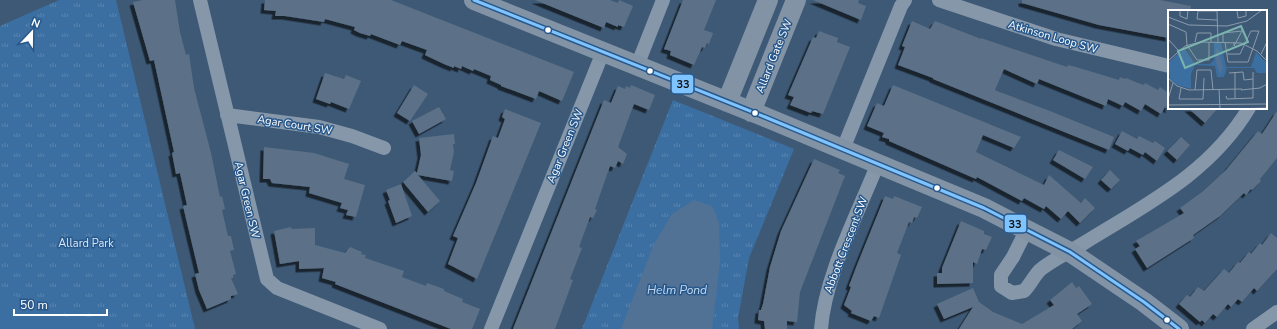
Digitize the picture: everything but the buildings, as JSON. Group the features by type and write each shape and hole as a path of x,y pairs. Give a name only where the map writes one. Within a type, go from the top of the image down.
{"street":[{"name":"Agar Green SW","path":"200,0 267,279 277,288 380,329"},
{"path":"474,0 956,195 1027,229 1070,252 1144,302 1179,329"},
{"path":"637,66 663,0"},
{"path":"727,102 768,0"},
{"name":"Allard Gate SW","path":"751,112 796,0"},
{"path":"843,149 901,6 905,0"},
{"name":"Atkinson Loop SW","path":"939,0 1056,39 1168,66"},
{"name":"Agar Green SW","path":"491,329 603,52"},
{"path":"1027,229 1016,252 1001,275 1001,286 1006,291 1018,294 1024,291 1041,270 1192,174 1222,145 1247,109"},
{"name":"Agar Court SW","path":"227,115 319,127 352,136 384,148"},
{"name":"Abbott Crescent SW","path":"821,329 825,300 832,275 878,163"},
{"path":"1253,329 1277,312"}],"green space":[{"name":"Allard Park","path":"59,0 116,0 195,329 0,329 0,26"},
{"path":"673,100 794,149 749,258 738,318 739,329 582,329"},
{"path":"0,290 86,325 84,329 0,329"}],"water":[{"name":"Helm Pond","path":"694,200 712,206 719,223 720,262 712,329 621,329 654,244 672,214"}],"transit line":[{"name":"33","path":"474,0 765,117 984,208 1070,252 1144,302 1179,329"}]}
